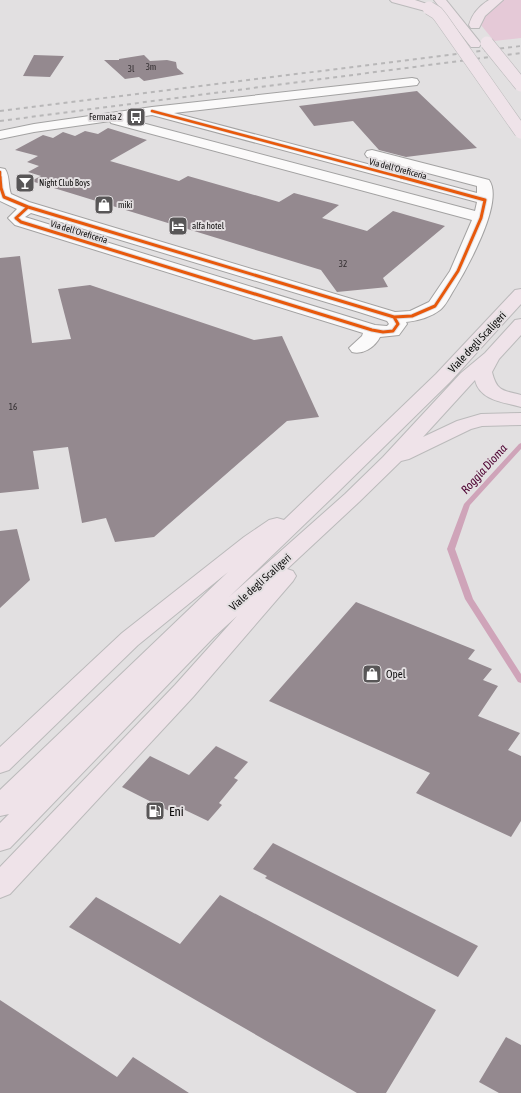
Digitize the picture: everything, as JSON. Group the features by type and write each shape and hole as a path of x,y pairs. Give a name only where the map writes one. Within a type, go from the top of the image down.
{"highway":[{"path":"396,0 418,4 429,8 441,18 521,132"},
{"path":"440,0 501,80"},
{"path":"475,25 476,18 493,2"},
{"path":"467,15 487,43 521,85"},
{"name":"Viale degli Scaligeri","path":"0,806 189,622 329,490 443,378 521,294"},
{"name":"Viale degli Scaligeri","path":"0,840 206,631 352,498 390,461 468,377 491,357 521,324"},
{"path":"491,357 483,372 486,386 494,394 521,401"},
{"path":"390,461 464,425 481,420 521,419"},
{"path":"0,763 130,639 252,542 329,490"},
{"path":"0,886 184,692 352,498"}],"street":[{"path":"191,107 412,82"},
{"name":"Via dell'Oreficeria","path":"1,136 34,128 152,111 191,107 229,117"},
{"name":"Via dell'Oreficeria","path":"152,111 485,200"},
{"name":"Via dell'Oreficeria","path":"107,118 481,218"},
{"name":"Via dell'Oreficeria","path":"0,172 1,188 4,197 13,202 394,317 412,316 426,312 435,306 458,271 481,218 485,200 484,183 360,151"},
{"name":"Via dell'Oreficeria","path":"30,207 16,218 21,222 372,330 383,332 392,331 398,324 394,317"},
{"path":"172,268 191,256"},
{"path":"358,348 371,338 372,330"}],"shaded area":[{"path":"501,0 521,0 521,38 494,41 481,25 481,18"}],"building":[{"path":"34,55 64,56 50,77 23,76"},
{"path":"144,55 150,61 167,60 176,62 177,68 184,74 144,81 139,77 125,79 104,60 119,60"},
{"path":"417,91 477,148 406,157 379,150 353,121 314,126 299,106"},
{"path":"108,128 147,140 110,161 179,181 188,176 279,202 294,193 339,205 322,218 367,231 393,211 445,226 383,278 388,287 337,292 321,270 31,181 41,176 28,172 39,166 27,162 38,156 15,150 43,135 53,138 63,132 75,136 85,131 98,134"},
{"path":"20,256 32,343 71,339 58,289 90,285 254,340 282,336 319,417 287,421 154,537 115,542 106,518 82,523 68,447 33,451 39,489 0,493 0,258"},
{"path":"17,529 30,580 0,608 0,531"},
{"path":"356,602 475,650 468,659 492,669 483,680 498,686 478,716 520,733 508,750 521,756 521,821 511,837 416,793 430,773 269,701"},
{"path":"216,746 248,762 234,778 238,780 219,803 222,805 208,821 185,810 179,816 122,787 150,756 189,775"},
{"path":"273,843 478,946 458,977 265,878 267,876 253,869"},
{"path":"220,895 436,1010 386,1093 357,1093 69,927 96,897 180,944"},
{"path":"0,1000 117,1077 133,1057 189,1093 0,1093"},
{"path":"506,1037 521,1045 521,1093 499,1093 479,1082"}],"waterway":[{"name":"Roggia Dioma","path":"521,445 467,504 451,549 469,599 521,680"}],"railway":[{"path":"0,111 521,46"},
{"path":"0,121 521,53"}],"cycle path":[{"path":"152,111 485,200 481,218 458,271 435,306 412,316 394,317"},
{"path":"0,172 1,188 4,197 20,204 394,317 398,324 393,331 383,332 372,330 21,222 16,218 29,207"}],"place":[{"name":"Fermata 2","path":"136,117"},
{"name":"Night Club Boys","path":"25,183"},
{"name":"miki","path":"104,205"},
{"name":"alfa hotel","path":"178,226"},
{"name":"Opel","path":"372,674"},
{"name":"Eni","path":"155,811"}]}
